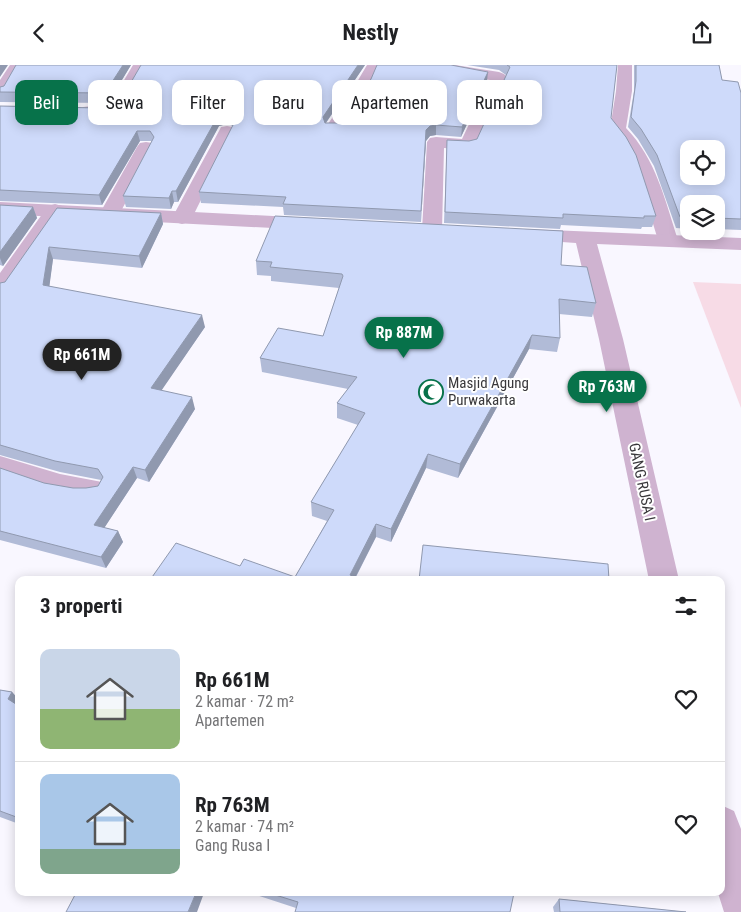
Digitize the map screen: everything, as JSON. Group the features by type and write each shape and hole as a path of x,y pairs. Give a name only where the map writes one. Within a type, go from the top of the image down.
{"street":[{"path":"0,92 17,65"},
{"path":"78,110 103,111 115,108 140,65"},
{"path":"333,128 361,88 374,65"},
{"path":"412,229 441,231 436,142 468,145 499,77 428,65"},
{"path":"625,65 624,91 618,129 639,155 668,240"},
{"path":"182,218 227,131"},
{"path":"110,213 146,147"},
{"path":"0,208 332,225"},
{"path":"0,288 55,210"},
{"path":"508,234 741,244"},
{"name":"GANG RUSA I","path":"585,238 611,339 663,576"},
{"path":"0,466 60,484 92,489"},
{"path":"725,840 741,903"}],"shaded area":[{"path":"693,282 741,284 741,408"}],"building":[{"path":"16,65 123,65 113,80 88,80 88,93 78,93 78,80 15,80 15,92 0,92 0,87 4,86"},
{"path":"141,65 358,65 348,80 332,80 332,104 323,117 325,123 332,123 332,125 436,125 430,126 426,130 421,211 283,204 286,197 199,192 233,125 244,125 244,80 172,80 172,125 213,125 176,191 172,191 169,198 123,196 154,137 150,131 137,131 99,195 0,190 0,106 15,106 15,125 78,125 78,108 88,108 88,125 162,125 162,80 132,80"},
{"path":"377,65 451,65 488,72 484,80 457,80 457,125 463,125 462,127 436,125 447,125 447,80 370,80"},
{"path":"507,65 617,65 611,118 626,137 636,155 656,216 644,216 644,218 563,214 563,218 445,212 447,140 469,141 477,139 483,125 542,125 542,80 504,80 510,67"},
{"path":"636,65 719,65 722,80 738,82 741,93 741,219 725,218 725,195 680,195 680,217 657,155 631,117 636,81"},
{"path":"0,205 33,207 0,252"},
{"path":"57,208 161,213 139,256 49,247 43,285 202,315 151,388 192,397 145,470 133,467 94,525 118,531 101,557 0,531 0,468 44,483 73,488 98,486 103,477 98,469 55,461 0,445 0,283 5,282"},
{"path":"275,216 563,231 561,265 587,267 596,303 559,299 560,338 532,335 460,464 428,454 391,529 376,524 350,575 353,576 296,576 334,510 311,502 365,413 337,403 357,377 260,358 278,328 323,336 343,276 342,274 270,267 272,262 256,261"},
{"path":"176,543 240,566 244,559 292,576 153,576"},
{"path":"423,545 608,564 609,576 419,576"},
{"path":"0,690 12,692 8,699 15,703 15,817 0,811"},
{"path":"74,896 195,896 188,912 66,912"},
{"path":"279,896 513,896 510,912 295,912 298,902"},
{"path":"559,899 686,912 560,912"}],"place":[{"name":"Masjid Agung Purwakarta","path":"431,392"}]}
